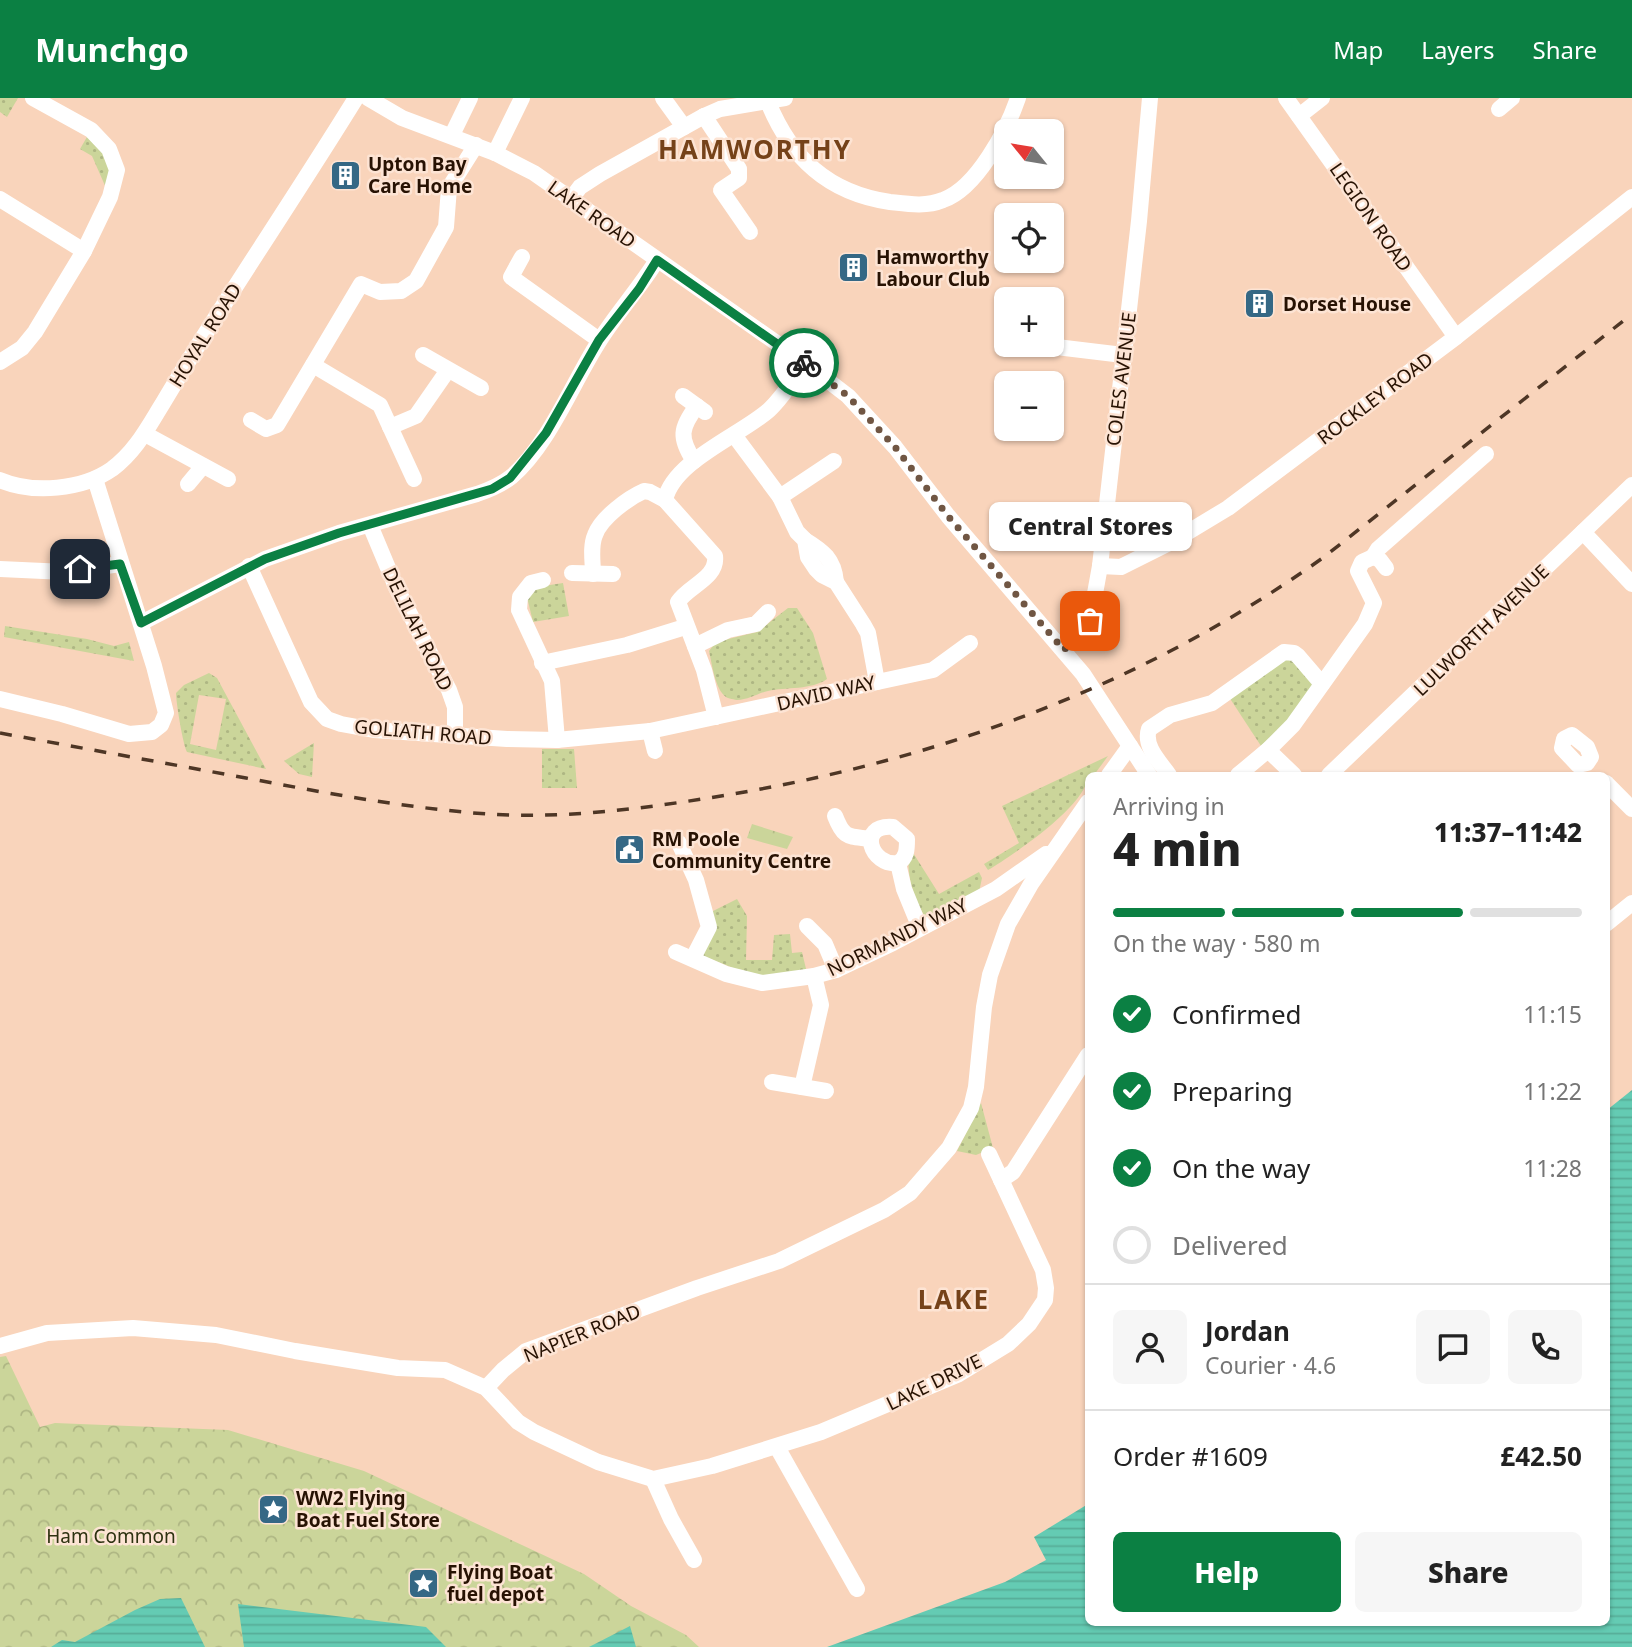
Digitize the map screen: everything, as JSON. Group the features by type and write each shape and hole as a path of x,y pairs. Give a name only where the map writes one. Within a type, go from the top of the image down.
{"street":[{"path":"0,362 22,348 35,332 84,251 110,197 117,170 109,149 91,130 33,98"},
{"name":"HOYAL ROAD","path":"0,480 33,489 64,486 94,479 130,454 356,98"},
{"name":"LAKE ROAD","path":"368,98 402,118 452,135 534,173 848,396 895,447 948,516 1064,650 1083,674 1147,772"},
{"path":"452,135 470,98"},
{"path":"495,153 522,98"},
{"path":"663,98 684,127"},
{"path":"571,199 580,187 600,174 704,116 720,109 785,98"},
{"path":"768,102 779,129 798,155 812,169 832,182 880,200 926,204 946,200 978,171 1002,135 1018,98"},
{"name":"COLES AVENUE","path":"1064,650 1090,621 1100,566 1150,98"},
{"name":"LEGION ROAD","path":"1286,98 1455,337"},
{"path":"1299,116 1322,98"},
{"path":"1499,108 1512,98"},
{"path":"704,116 739,169 739,178 721,190 750,232"},
{"path":"251,420 266,429 277,425 360,284 380,292 401,291 416,281 446,226 449,188 476,145"},
{"name":"ROCKLEY ROAD","path":"1100,566 1121,567 1175,540 1228,508 1455,337 1632,197"},
{"path":"0,199 84,251"},
{"path":"522,257 511,277 599,340"},
{"path":"141,623 249,566 339,533 492,489 510,478 546,433 599,340 639,289 657,260"},
{"path":"1064,348 1124,355"},
{"path":"423,355 481,387"},
{"path":"665,500 666,493 694,461 769,410 805,363"},
{"path":"313,365 380,405 414,479"},
{"path":"390,427 416,416 449,370"},
{"path":"683,396 701,409 684,431 684,445 694,461"},
{"path":"145,434 228,479"},
{"path":"734,435 780,498 797,532 805,540 808,557 816,569 836,582 868,633 877,682"},
{"path":"1242,772 1293,724 1365,624 1373,610 1373,598 1358,571 1362,562 1380,563 1378,549 1486,454"},
{"path":"780,498 824,461"},
{"path":"188,484 203,467"},
{"path":"0,699 129,734 152,732 161,725 166,713 155,666 94,479"},
{"name":"LULWORTH AVENUE","path":"1339,772 1632,485"},
{"path":"593,575 595,534 610,515 644,491 665,500 713,551 716,561 711,573 678,599 716,717"},
{"name":"DELILAH ROAD","path":"370,525 396,587 449,690 455,706 455,735"},
{"path":"1583,532 1632,584"},
{"path":"0,569 65,572 120,564"},
{"name":"GOLIATH ROAD","path":"249,566 311,702 327,719 373,730 557,740 650,731 675,725"},
{"path":"572,573 613,574"},
{"path":"543,580 531,583 514,593 519,610 552,681 557,740"},
{"path":"695,646 728,630 756,624 768,612"},
{"path":"542,663 627,645 685,627"},
{"name":"DAVID WAY","path":"675,725 933,670 970,643"},
{"path":"1167,772 1146,736 1149,729 1163,720 1212,703 1284,652 1298,656 1322,684"},
{"path":"650,731 655,751"},
{"path":"1111,772 1130,746"},
{"path":"1268,750 1291,772"},
{"path":"1587,763 1596,772"},
{"path":"1610,787 1632,809"},
{"path":"996,889 1017,907 1085,806"},
{"path":"835,816 846,836 870,839"},
{"path":"893,827 905,835 906,852 903,860 892,864 879,858 870,839 876,831 893,827"},
{"path":"679,843 696,880 709,927 693,958"},
{"name":"NORMANDY WAY","path":"676,952 726,974 762,982 814,976 836,970 893,943 996,889 1054,849"},
{"path":"898,863 904,889 920,928"},
{"path":"1610,921 1632,903"},
{"name":"NAPIER ROAD","path":"486,1388 526,1351 779,1261 884,1210 910,1194 950,1149 974,1098 990,975 1017,907"},
{"path":"807,926 825,944 836,970"},
{"path":"802,1087 821,1005 814,976"},
{"path":"1001,1180 1013,1172 1085,1060"},
{"path":"772,1082 826,1091"},
{"name":"LAKE DRIVE","path":"486,1388 518,1422 534,1432 598,1462 653,1479 712,1466 777,1447 847,1422 959,1374 1008,1344 1029,1324 1045,1300 1043,1270 989,1154"},
{"path":"0,1346 47,1333 133,1328 216,1335 398,1368 445,1370 486,1388"},
{"path":"777,1447 857,1589"},
{"path":"653,1479 694,1560"}],"green space":[{"path":"0,98 18,98 7,117 0,112"},
{"path":"91,130 109,149 110,197 92,156 80,149"},
{"path":"563,583 569,616 533,622 527,597 537,587"},
{"path":"788,608 797,608 813,633 827,679 814,685 768,691 741,700 726,697 717,682 709,651 716,642 757,632"},
{"path":"5,626 114,646 129,642 134,661 4,637"},
{"path":"1290,656 1314,684 1313,690 1263,749 1227,694"},
{"path":"209,673 217,678 266,769 187,752 176,693 184,685","holes":["199,695 226,699 216,750 190,744"]},
{"path":"314,743 312,777 299,774 284,761"},
{"path":"542,749 574,749 577,788 542,788"},
{"path":"1108,756 1096,772 1085,772 1085,787 1063,814 1031,841 988,870 984,864 1019,843 1002,806"},
{"path":"752,824 793,837 787,849 747,838"},
{"path":"910,848 939,894 979,872 982,878 979,892 927,920 911,885"},
{"path":"737,899 747,916 746,960 772,960 774,935 790,934 792,953 802,952 807,973 753,976 703,956 713,911"},
{"path":"981,1103 993,1148 976,1155 957,1151"},
{"name":"Ham Common","path":"6,1356 40,1427 55,1423 228,1430 364,1471 584,1574 631,1606 686,1635 699,1647 0,1647 0,1357"}],"water":[{"path":"1632,1090 1632,1647 827,1647 1005,1582 1046,1560 1034,1537 1085,1506 1085,1626 1610,1626 1610,1108"},
{"path":"181,1598 205,1647 51,1647 62,1640 75,1642 160,1599"},
{"path":"238,1604 426,1627 446,1647 244,1647"},
{"path":"630,1626 636,1647 589,1647"}],"railway":[{"path":"0,733 366,799 426,808 515,815 601,812 715,797 797,782 877,763 956,740 1033,713 1109,681 1183,644 1255,603 1324,557 1632,314"}],"way so far":[{"path":"804,363 848,396 895,447 948,516 1064,650 1090,621"}],"place":[{"name":"Upton Bay Care Home","path":"345,175"},
{"name":"Hamworthy Labour Club","path":"853,268"},
{"name":"Dorset House","path":"1260,304"},
{"name":"Central Stores","path":"1090,621"},
{"name":"RM Poole Community Centre","path":"629,850"},
{"name":"WW2 Flying Boat Fuel Store","path":"273,1509"},
{"name":"Flying Boat fuel depot","path":"424,1583"}],"district":[{"name":"HAMWORTHY","path":"755,149"},
{"name":"LAKE","path":"954,1299"}],"route":[{"path":"80,569 120,564 141,623 265,559 339,533 492,489 510,478 546,433 599,340 639,289 657,260 804,363"}]}
